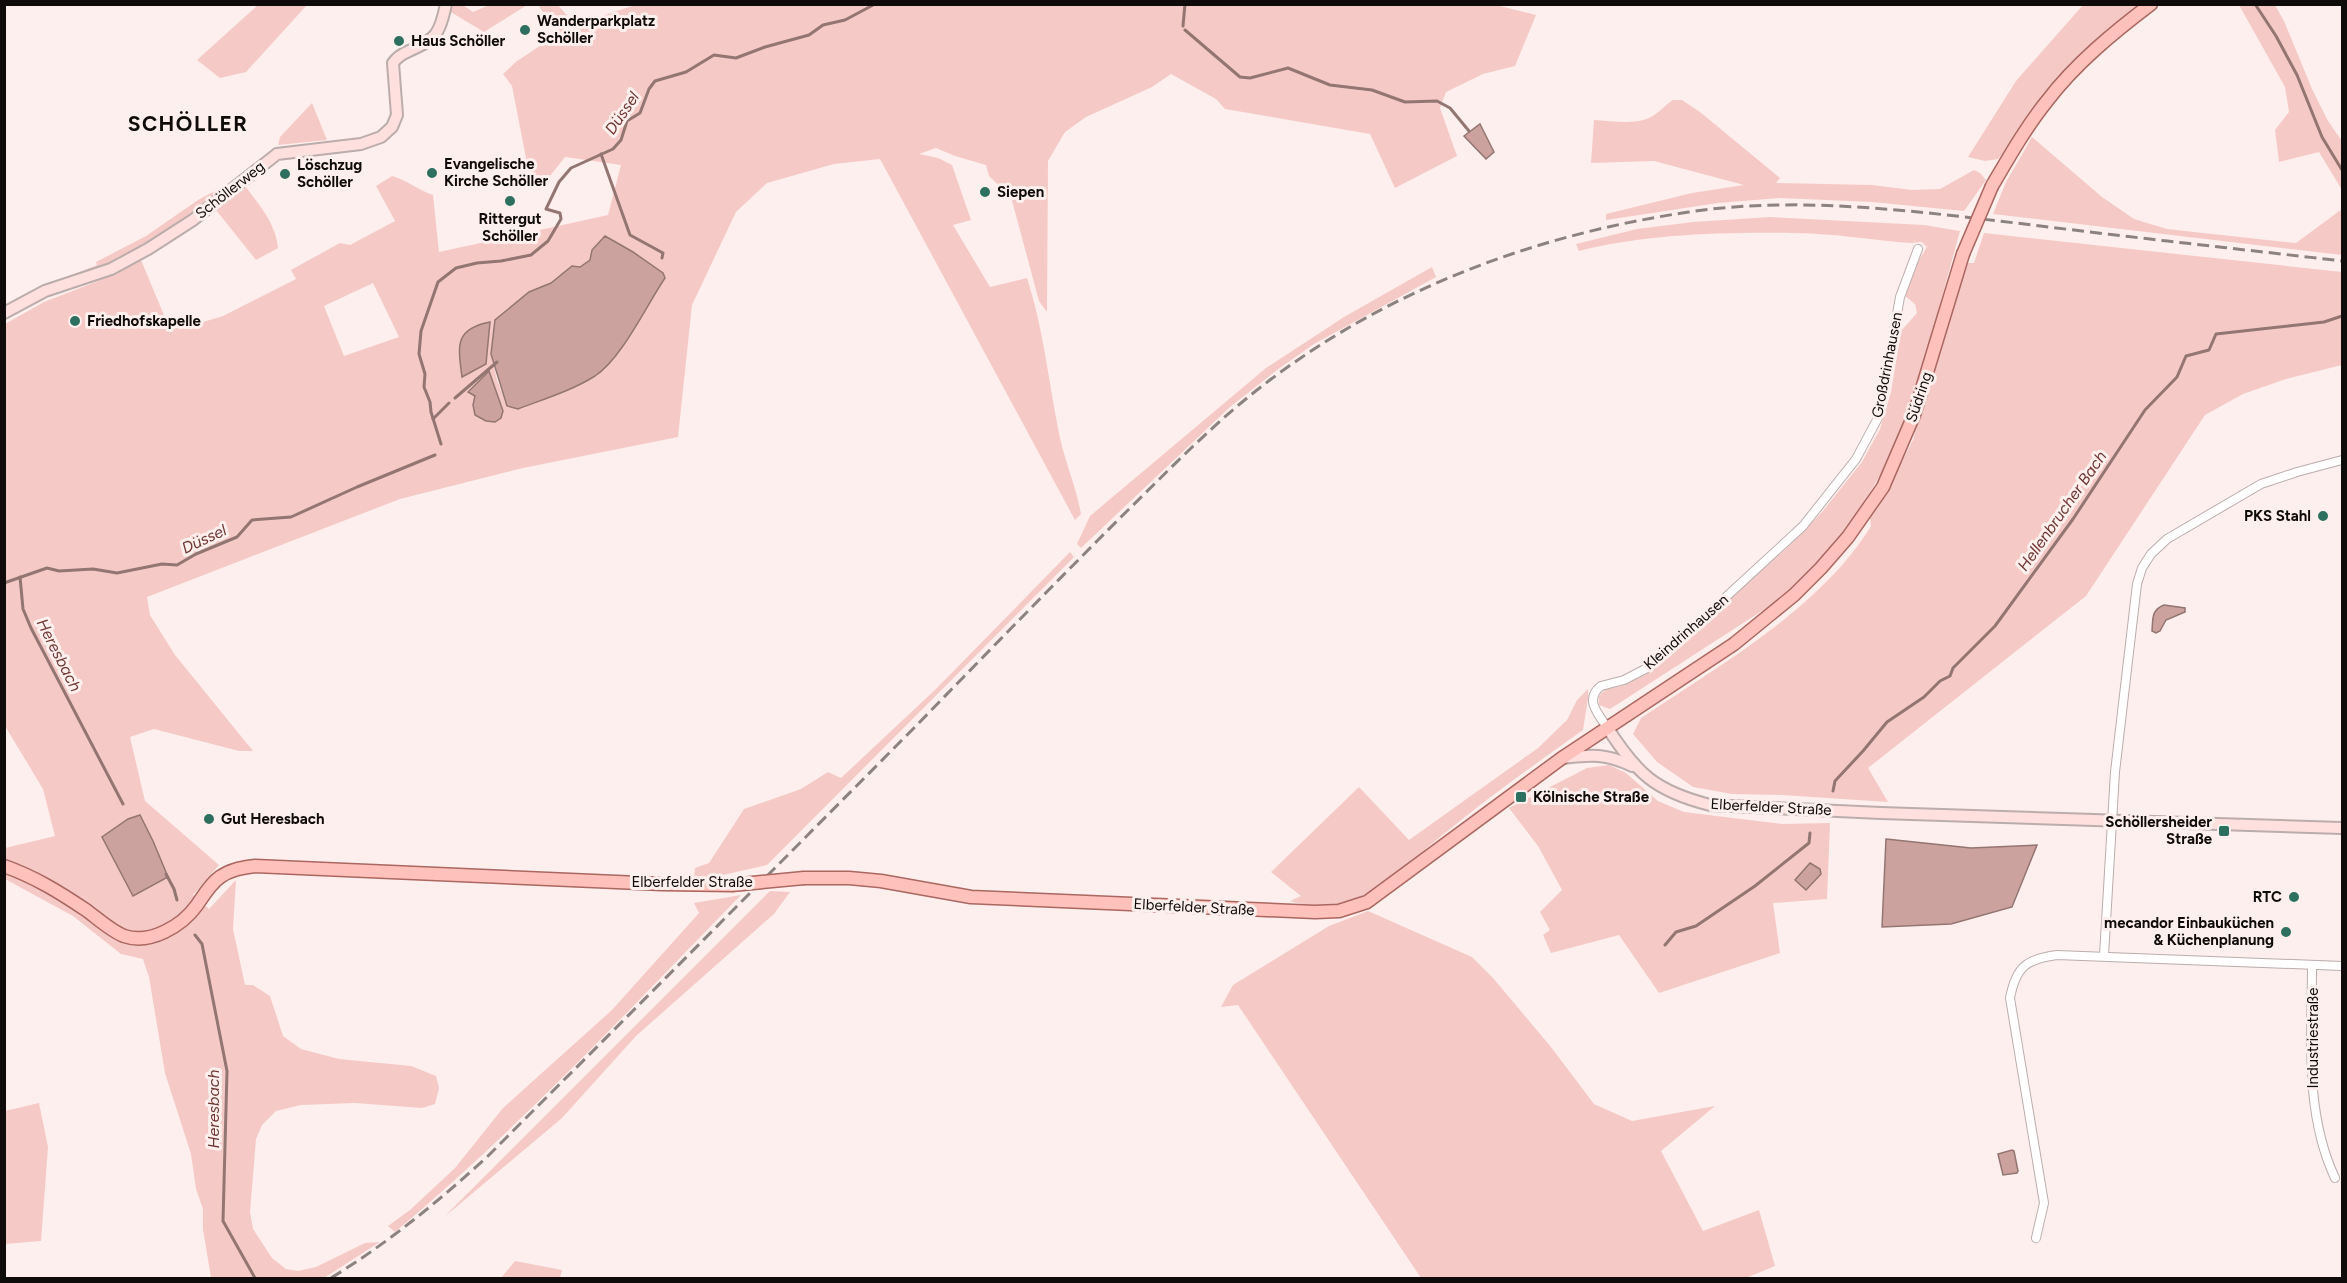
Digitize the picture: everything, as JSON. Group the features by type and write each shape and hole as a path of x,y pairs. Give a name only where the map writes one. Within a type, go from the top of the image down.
{"main road":[{"name":"Südring","path":"1607,727 1734,644 1794,595 1848,537 1883,487 1914,415 1963,254 1992,186 2016,145 2047,100 2080,65 2151,4"},
{"name":"Elberfelder Straße","path":"4,866 52,887 123,936 138,938 158,934 182,920 220,877 233,869 255,866 662,884 732,885 804,878 849,878 880,881 971,897 1315,912 1339,911 1367,902 1380,894 1607,727"}],"street":[{"name":"Schöllerweg","path":"4,313 45,291 111,269 148,249 193,220 278,154 361,144 377,139 386,133 394,124 397,115 393,63 399,56 436,36 441,27 446,4"},
{"name":"Großdrinhausen","path":"1772,555 1803,526 1830,494 1872,432 1884,398 1900,297 1918,249"},
{"path":"2104,955 2111,820 2121,708 2137,584 2142,568 2151,554 2167,539 2261,484 2343,460"},
{"name":"Kleindrinhausen","path":"1607,727 1593,705 1592,700 1597,689 1638,674 1651,666 1772,555"},
{"name":"Elberfelder Straße","path":"1607,727 1635,767 1669,791 1686,799 1710,805 2343,828"},
{"path":"1562,758 1601,755 1617,758 1635,767"},
{"name":"Industriestraße","path":"2036,1238 2044,1203 2010,998 2019,972 2027,962 2057,955 2104,955 2343,966"},
{"name":"Industriestraße","path":"2312,966 2312,1087 2324,1155 2335,1178"}],"shaded area":[{"path":"638,4 1492,4 1536,15 1515,66 1483,74 1446,92 1440,108 1457,156 1395,188 1370,134 1225,109 1216,99 1171,74 1152,87 1086,117 1065,132 1048,161 1047,312 1039,301 1011,197 989,176 986,165 936,148 919,154 938,158 952,165 971,220 953,225 990,287 1027,278 1041,334 1060,439 1081,514 1075,520 880,159 834,164 767,183 736,212 692,305 678,437 523,468 400,499 147,597 150,615 175,655 253,751 239,751 154,729 130,737 145,801 219,865 193,895 209,909 236,880 233,929 245,985 253,985 270,996 283,1036 301,1049 339,1059 411,1066 436,1076 439,1088 435,1104 422,1108 355,1103 301,1105 276,1111 262,1125 256,1139 250,1212 253,1229 272,1258 286,1269 298,1271 316,1267 365,1243 380,1242 324,1278 211,1278 203,1229 203,1209 196,1189 191,1154 165,1073 149,977 143,959 121,954 73,916 5,879 5,848 55,836 43,789 5,726 5,324 44,302 98,281 141,260 166,320 203,322 223,316 296,279 291,270 340,243 350,245 395,221 376,186 392,176 433,195 439,252 608,215 621,165 565,157 539,190 527,163 512,86 503,74 517,61 558,34 538,5 558,5 575,25","holes":["605,236 633,252 663,273 665,278 624,344 595,376 567,390 518,409 507,406 497,380 491,354 495,320 529,292 551,283 572,266 580,267 590,260 592,250","373,283 399,337 344,356 324,306"]},
{"path":"258,5 307,5 246,72 220,78 197,60"},
{"path":"439,5 463,5 473,12 489,5 527,5 484,32"},
{"path":"2083,5 2142,5 2074,63 2039,104 1998,159 1985,161 1968,157 2016,81"},
{"path":"2239,5 2275,5 2284,21 2312,89 2328,121 2342,141 2342,190 2319,152 2279,162 2275,130 2289,112 2285,87"},
{"path":"1673,100 1682,100 1700,112 1780,178 1776,183 1872,185 1912,190 1940,189 1974,170 1986,180 1964,211 1872,202 1780,198 1718,203 1606,220 1606,214 1692,193 1744,185 1654,161 1591,163 1594,120 1622,122 1643,120"},
{"path":"312,103 327,140 278,145 280,137"},
{"path":"1480,124 1494,152 1486,159 1464,136"},
{"path":"2032,137 2102,197 2134,219 2167,229 2296,243 2342,209 2342,255 1993,214 2006,182"},
{"path":"237,179 170,232 103,269 44,286 97,265 96,262 146,236 198,200"},
{"path":"246,187 271,223 277,239 278,248 256,260 216,210"},
{"path":"1770,217 1924,225 1960,231 1913,403 1881,474 1844,534 1816,568 1785,596 1610,709 1599,705 1599,696 1606,689 1621,686 1645,675 1788,547 1822,512 1862,462 1880,429 1891,392 1901,331 1917,313 1915,304 1904,295 1916,265 1927,247 1922,242 1910,243 1807,233 1684,235 1630,241 1579,251 1576,244 1637,229 1693,222"},
{"path":"1984,233 2342,272 2342,365 2286,379 2243,394 2205,415 2086,596 1868,768 1888,802 1732,794 1693,787 1657,762 1633,734 1641,718 1767,633 1797,609 1850,556 1871,526 1870,517 1913,440 1967,263 1974,263"},
{"path":"605,236 663,273 665,278 633,331 605,368 595,376 567,390 518,409 507,406 491,354 495,320 529,292 551,283 572,266 580,267 590,260 592,250"},
{"path":"1432,267 1436,277 1314,344 1277,370 1230,407 1081,548 1077,544 1090,516 1266,368 1344,317"},
{"path":"490,322 486,364 462,377 460,348 464,334 478,325"},
{"path":"489,371 503,411 501,418 495,422 486,421 475,415 473,405 475,396 468,392"},
{"path":"1070,552 1074,557 767,865 714,877 694,879 695,868 709,863 744,809 801,789 828,772 841,778 937,688"},
{"path":"2164,605 2185,608 2185,612 2166,620 2160,631 2156,633 2152,631 2154,615 2157,609"},
{"path":"1588,689 1583,730 1483,803 1394,875 1358,898 1333,905 1290,901 1301,896 1271,872 1359,787 1409,840 1538,748 1567,720 1577,700"},
{"path":"1609,765 1626,773 1658,801 1684,812 1782,824 1830,823 1827,899 1773,903 1780,953 1659,993 1619,935 1551,953 1543,935 1550,930 1540,912 1562,890 1538,846 1509,808 1587,768"},
{"path":"140,815 168,877 133,896 102,837 128,819"},
{"path":"1886,839 1971,848 2037,845 2012,907 1951,924 1882,927"},
{"path":"1810,863 1820,869 1821,874 1806,890 1795,880"},
{"path":"770,891 790,892 774,914 636,1036 562,1118 443,1218"},
{"path":"741,895 615,1025 486,1152 395,1232 388,1226 410,1210 455,1168 503,1108 612,1010 699,913 694,903"},
{"path":"1368,911 1472,957 1493,978 1551,1047 1594,1104 1632,1121 1715,1106 1661,1151 1703,1231 1759,1210 1775,1266 1746,1278 1421,1278 1238,1005 1221,1007 1233,985 1329,926"},
{"path":"39,1103 48,1147 41,1241 5,1244 5,1111"},
{"path":"2012,1150 2018,1171 2003,1175 1998,1154"},
{"path":"515,1261 562,1270 560,1278 501,1278"}],"waterway":[{"name":"Düssel","path":"441,444 424,387 425,374 419,354 421,331 438,282 456,268 531,255 548,241 561,219 560,213 546,209 559,182 571,168 613,149 621,140 627,121 640,113 649,89 655,81 686,72 714,55 736,58 809,35 823,25 845,20 875,4"},
{"path":"1183,26 1185,4"},
{"path":"2255,4 2297,75 2322,137 2342,170"},
{"path":"1185,30 1240,77 1250,78 1288,68 1330,85 1372,90 1405,102 1437,101 1450,108 1469,131"},
{"path":"601,154 630,235 663,253 662,258"},
{"name":"Hellenbrucher Bach","path":"1833,791 1835,781 1887,722 1924,697 1940,681 1950,676 1953,668 1995,626 2073,519 2145,410 2177,377 2186,356 2209,350 2216,334 2324,322 2342,316"},
{"path":"455,398 497,362"},
{"path":"433,419 449,403"},
{"name":"Düssel","path":"4,583 47,568 59,571 93,569 117,573 162,564 177,565 196,554 237,537 252,520 291,517 435,455"},
{"name":"Heresbach","path":"20,577 23,609 31,628 123,804"},
{"name":"Hellenbrucher Bach","path":"1665,945 1676,932 1696,926 1755,886 1809,843 1810,833"},
{"name":"Heresbach","path":"166,874 177,900"},
{"name":"Heresbach","path":"195,935 202,944 227,1071 223,1221 255,1278"}],"railway":[{"path":"331,1278 412,1221 488,1156 1096,542 1218,423 1300,358 1351,326 1404,298 1458,274 1515,253 1572,236 1630,222 1689,212 1775,205 1818,205 1905,211 2342,261"}],"place":[{"name":"Wanderparkplatz Schöller","path":"525,30"},
{"name":"Haus Schöller","path":"399,41"},
{"name":"Evangelische Kirche Schöller","path":"432,173"},
{"name":"Löschzug Schöller","path":"285,174"},
{"name":"Siepen","path":"985,192"},
{"name":"Rittergut Schöller","path":"510,201"},
{"name":"Friedhofskapelle","path":"75,321"},
{"name":"PKS Stahl","path":"2323,516"},
{"name":"Kölnische Straße","path":"1521,797"},
{"name":"Gut Heresbach","path":"209,819"},
{"name":"Schöllersheider Straße","path":"2224,831"},
{"name":"RTC","path":"2294,897"},
{"name":"mecandor Einbauküchen & Küchenplanung","path":"2286,932"}],"district":[{"name":"SCHÖLLER","path":"188,123"}]}
